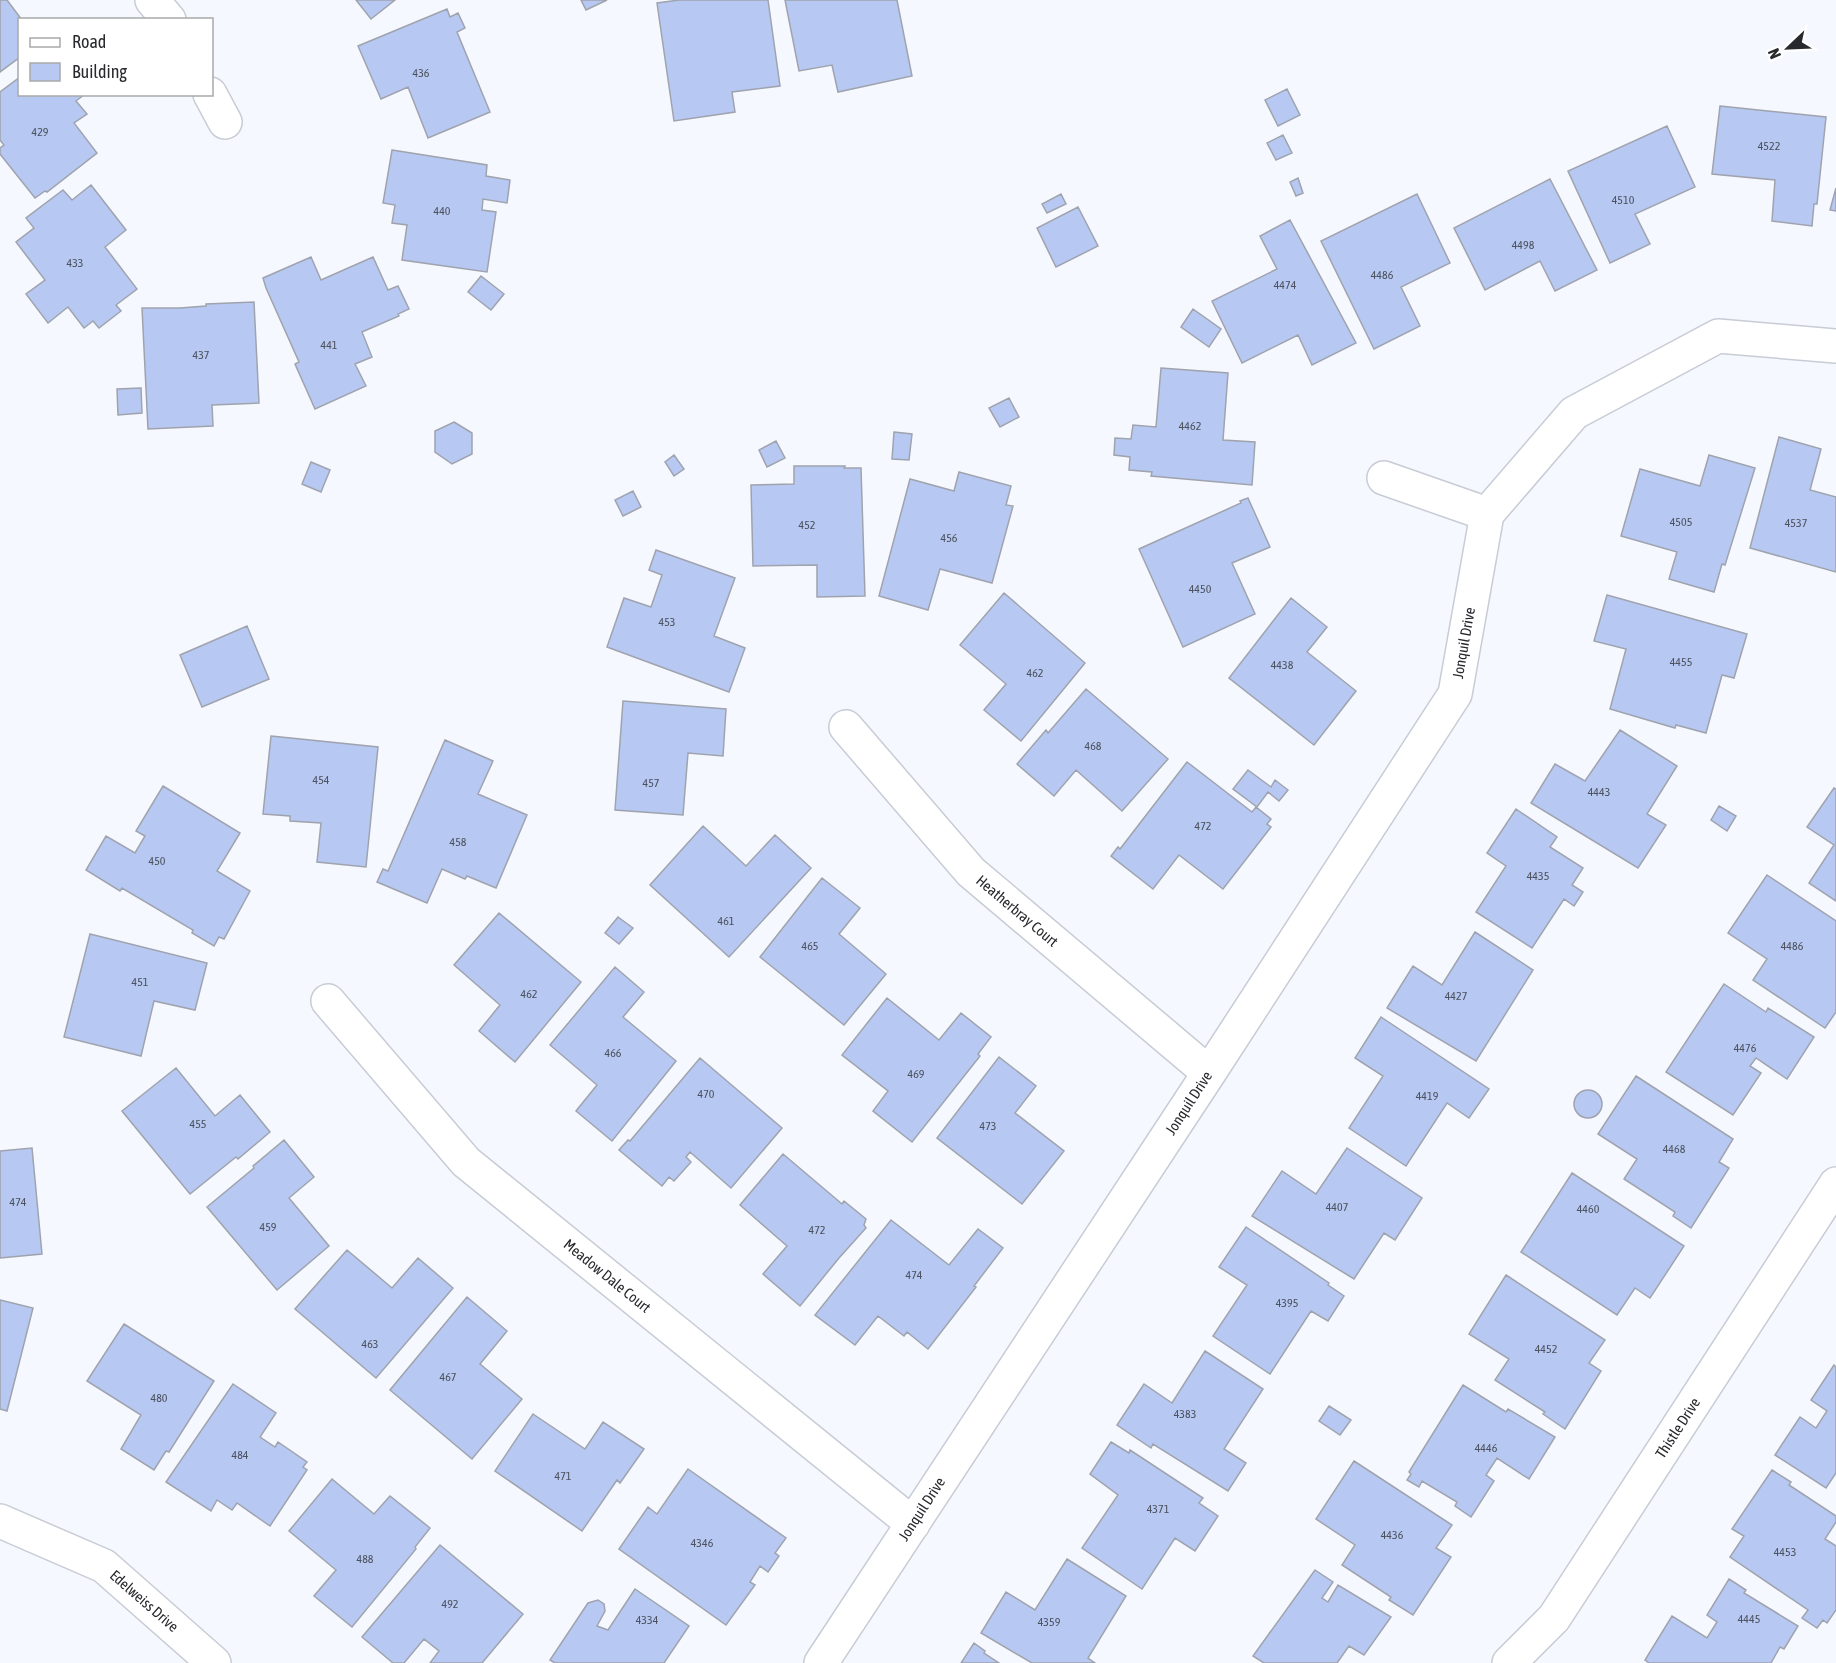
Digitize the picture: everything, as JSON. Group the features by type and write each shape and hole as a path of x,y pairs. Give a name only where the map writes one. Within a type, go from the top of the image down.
{"street":[{"path":"152,0 167,18"},
{"path":"1384,478 1487,514 1574,413 1718,336 1836,346"},
{"name":"Jonquil Drive","path":"821,1663 1455,694 1487,514"},
{"name":"Heatherbray Court","path":"846,727 971,872 1209,1073"},
{"name":"Meadow Dale Court","path":"328,1001 466,1162 912,1524"},
{"name":"Thistle Drive","path":"1509,1663 1554,1618 1836,1184"},
{"name":"Edelweiss Drive","path":"0,1521 104,1566 214,1663"}],"building":[{"path":"0,0 7,0 20,18 18,18 18,58 0,72"},
{"path":"356,0 395,0 371,19"},
{"path":"581,0 607,0 586,10"},
{"path":"679,0 768,0 780,86 732,92 735,112 674,121 657,3"},
{"path":"785,0 897,0 912,76 838,92 832,65 799,71"},
{"path":"447,9 450,17 458,13 465,28 457,32 490,112 428,138 408,87 381,99 358,46"},
{"path":"18,78 18,96 82,96 76,101 87,114 74,123 97,153 47,192 35,198 0,154 0,148 4,145 0,140 0,92"},
{"path":"1287,89 1300,115 1278,126 1265,100"},
{"path":"1720,106 1826,117 1817,204 1814,204 1812,226 1772,221 1775,180 1712,174"},
{"path":"1667,126 1695,187 1635,214 1650,244 1610,263 1568,171"},
{"path":"1283,135 1292,153 1276,160 1267,143"},
{"path":"392,150 487,165 486,176 510,180 507,203 483,199 482,210 496,212 487,272 402,260 407,225 392,223 395,205 383,203"},
{"path":"1298,178 1303,193 1296,196 1290,182"},
{"path":"1550,179 1597,270 1555,291 1540,261 1485,290 1454,228"},
{"path":"91,185 126,230 105,247 137,289 116,305 121,311 99,328 93,321 84,328 68,307 48,323 26,294 45,280 16,242 34,228 26,218 63,190 72,200"},
{"path":"1836,188 1836,211 1830,210"},
{"path":"1061,194 1066,204 1047,213 1042,204"},
{"path":"1417,194 1450,263 1401,287 1420,326 1374,349 1321,241"},
{"path":"1078,207 1098,246 1056,267 1037,228"},
{"path":"1290,220 1356,343 1312,365 1298,335 1242,363 1212,301 1277,269 1260,236"},
{"path":"311,257 321,280 373,257 388,290 398,286 409,309 398,314 399,316 362,332 372,357 355,364 366,386 315,409 295,364 299,362 263,278"},
{"path":"481,276 504,294 491,310 468,292"},
{"path":"254,302 259,403 212,405 213,426 148,429 142,308 180,308 206,306 206,304"},
{"path":"1193,309 1221,329 1209,347 1181,327"},
{"path":"1161,368 1228,373 1223,440 1255,442 1252,485 1151,476 1152,472 1129,470 1130,457 1114,455 1115,438 1131,439 1133,425 1156,427"},
{"path":"141,388 142,413 118,415 117,389"},
{"path":"1009,398 1019,417 1000,427 989,408"},
{"path":"454,422 472,433 472,454 452,464 435,452 435,431"},
{"path":"894,432 912,434 909,460 892,459"},
{"path":"1779,437 1821,449 1810,490 1836,497 1836,572 1750,548"},
{"path":"776,441 785,458 767,467 759,450"},
{"path":"674,455 684,469 674,476 665,462"},
{"path":"1709,455 1755,468 1725,565 1722,564 1714,592 1669,579 1677,552 1621,536 1640,469 1700,486"},
{"path":"311,462 330,470 321,492 302,484"},
{"path":"794,466 861,468 865,596 817,597 817,565 753,566 751,485 794,484"},
{"path":"959,472 1011,486 1006,505 1013,506 992,583 940,569 928,610 879,596 910,479 954,491"},
{"path":"633,491 641,507 623,516 615,500"},
{"path":"1248,498 1270,547 1232,563 1255,614 1183,647 1139,549"},
{"path":"656,550 735,578 714,636 745,648 729,692 607,647 624,598 651,607 662,575 649,570"},
{"path":"1004,593 1085,663 1021,741 984,710 1006,684 960,645"},
{"path":"1607,595 1747,634 1734,678 1722,675 1706,733 1676,725 1675,728 1610,709 1626,649 1594,641"},
{"path":"1291,598 1327,627 1307,652 1356,691 1314,745 1229,678"},
{"path":"247,626 269,679 202,707 180,655"},
{"path":"1086,689 1168,759 1122,811 1076,770 1054,796 1017,764 1046,730 1048,733"},
{"path":"623,701 726,709 723,756 688,753 683,815 615,810"},
{"path":"1620,730 1677,766 1647,814 1666,825 1638,868 1531,803 1555,764 1585,781"},
{"path":"271,736 378,747 366,867 317,862 321,823 290,821 290,816 263,814"},
{"path":"445,740 493,761 478,794 527,815 496,888 442,869 427,903 377,882 383,869 388,871"},
{"path":"1187,762 1252,812 1256,807 1271,819 1267,824 1271,827 1223,889 1179,855 1153,889 1111,856 1118,847 1120,849"},
{"path":"1248,770 1271,787 1275,780 1288,790 1279,801 1268,792 1257,807 1233,789"},
{"path":"163,786 240,833 217,871 250,891 224,939 219,937 214,946 192,933 193,930 122,888 120,891 86,870 106,836 135,853 145,836 136,831"},
{"path":"1834,788 1836,789 1836,901 1809,883 1834,845 1807,827"},
{"path":"1719,806 1736,816 1727,831 1711,820"},
{"path":"1516,809 1557,837 1550,847 1583,868 1572,885 1583,892 1574,906 1564,899 1532,948 1476,912 1506,866 1487,853"},
{"path":"703,826 746,866 775,835 811,868 729,957 650,885"},
{"path":"1767,875 1836,921 1836,1012 1825,1028 1753,980 1767,959 1728,933"},
{"path":"822,878 860,908 839,934 886,974 844,1025 760,957"},
{"path":"499,913 581,982 515,1062 479,1031 500,1005 454,965"},
{"path":"618,917 633,928 619,944 605,933"},
{"path":"1475,932 1533,970 1476,1061 1387,1008 1413,966 1442,985"},
{"path":"90,934 207,963 195,1010 154,1001 141,1056 64,1037"},
{"path":"615,967 644,992 623,1017 676,1061 612,1141 576,1111 597,1085 550,1045"},
{"path":"1724,984 1766,1012 1768,1008 1814,1037 1787,1079 1756,1058 1750,1066 1761,1073 1733,1115 1666,1072"},
{"path":"887,998 939,1040 961,1013 991,1037 978,1054 980,1056 912,1142 873,1111 888,1091 842,1055"},
{"path":"1381,1017 1489,1089 1469,1118 1447,1103 1406,1166 1349,1128 1383,1076 1355,1058"},
{"path":"999,1057 1036,1086 1015,1113 1064,1151 1022,1204 937,1138"},
{"path":"700,1058 782,1128 731,1188 690,1152 686,1157 691,1162 674,1181 669,1177 662,1186 619,1150 628,1140 630,1141"},
{"path":"176,1068 215,1116 240,1095 270,1132 190,1194 122,1111"},
{"path":"1636,1076 1733,1139 1719,1162 1729,1168 1691,1228 1673,1216 1675,1212 1624,1179 1637,1159 1598,1134"},
{"path":"1588,1090 1598,1094 1602,1104 1598,1114 1588,1118 1578,1114 1574,1104 1578,1094"},
{"path":"284,1140 314,1177 289,1198 329,1246 277,1290 207,1207"},
{"path":"32,1148 42,1254 0,1258 0,1151"},
{"path":"1347,1148 1422,1198 1395,1240 1384,1233 1354,1279 1252,1216 1282,1171 1316,1194"},
{"path":"783,1154 842,1204 844,1201 866,1219 864,1225 866,1228 800,1306 763,1274 787,1246 740,1205"},
{"path":"1572,1173 1684,1246 1650,1298 1635,1288 1617,1315 1521,1252"},
{"path":"891,1220 949,1265 978,1229 1003,1248 928,1349 907,1332 904,1336 878,1316 855,1345 815,1315"},
{"path":"1246,1227 1329,1283 1328,1285 1344,1296 1328,1321 1311,1311 1270,1374 1213,1336 1247,1285 1219,1267"},
{"path":"347,1250 392,1288 418,1258 453,1288 376,1378 295,1309"},
{"path":"1506,1275 1605,1340 1589,1363 1601,1371 1565,1429 1543,1414 1545,1412 1495,1380 1509,1359 1469,1334"},
{"path":"467,1297 507,1331 480,1364 522,1399 472,1459 390,1390"},
{"path":"0,1300 33,1308 7,1411 0,1409"},
{"path":"124,1324 214,1381 169,1452 166,1451 154,1470 121,1449 141,1415 87,1381"},
{"path":"1205,1351 1263,1389 1224,1449 1246,1463 1228,1491 1153,1444 1151,1448 1117,1425 1144,1384 1172,1403"},
{"path":"1834,1365 1836,1367 1836,1473 1826,1488 1775,1455 1800,1417 1816,1428 1827,1411 1811,1400"},
{"path":"233,1384 276,1413 260,1437 275,1447 278,1442 307,1462 303,1467 307,1470 270,1526 237,1503 232,1510 217,1500 211,1511 166,1482"},
{"path":"1463,1385 1506,1412 1508,1409 1555,1437 1529,1479 1497,1458 1486,1475 1494,1481 1471,1517 1455,1506 1457,1502 1422,1481 1419,1487 1407,1480 1411,1474 1409,1472"},
{"path":"1329,1406 1351,1420 1340,1435 1319,1421"},
{"path":"533,1414 585,1449 603,1422 644,1449 620,1483 617,1480 582,1531 495,1471"},
{"path":"1111,1442 1129,1453 1130,1450 1203,1498 1199,1503 1218,1516 1195,1551 1175,1538 1142,1589 1082,1548 1118,1495 1090,1474"},
{"path":"1354,1461 1452,1525 1436,1548 1451,1557 1413,1615 1389,1600 1391,1597 1342,1565 1355,1545 1316,1519"},
{"path":"688,1469 786,1538 775,1553 779,1556 768,1572 760,1566 750,1582 755,1585 726,1625 619,1549 648,1507 657,1514"},
{"path":"1772,1470 1791,1482 1789,1485 1836,1516 1836,1522 1825,1539 1836,1546 1836,1610 1827,1623 1823,1620 1817,1628 1802,1618 1808,1610 1730,1557 1744,1536 1732,1529"},
{"path":"332,1479 374,1514 390,1496 430,1528 415,1547 416,1549 352,1627 314,1596 336,1570 289,1531"},
{"path":"440,1545 523,1614 482,1663 430,1663 439,1651 424,1639 404,1663 393,1663 362,1637"},
{"path":"1067,1559 1126,1596 1088,1658 1095,1663 1032,1663 981,1633 1006,1592 1035,1610"},
{"path":"1315,1570 1333,1582 1322,1598 1328,1602 1338,1585 1391,1617 1364,1655 1349,1646 1337,1663 1264,1663 1253,1656"},
{"path":"1729,1579 1746,1590 1744,1593 1798,1626 1784,1649 1780,1647 1771,1663 1649,1663 1645,1660 1672,1616 1707,1638 1717,1622 1707,1615"},
{"path":"635,1589 689,1626 664,1663 555,1663 550,1660 588,1603 598,1600 604,1604 605,1611 597,1626 608,1630"},
{"path":"974,1643 985,1651 984,1653 999,1663 961,1663"}]}
